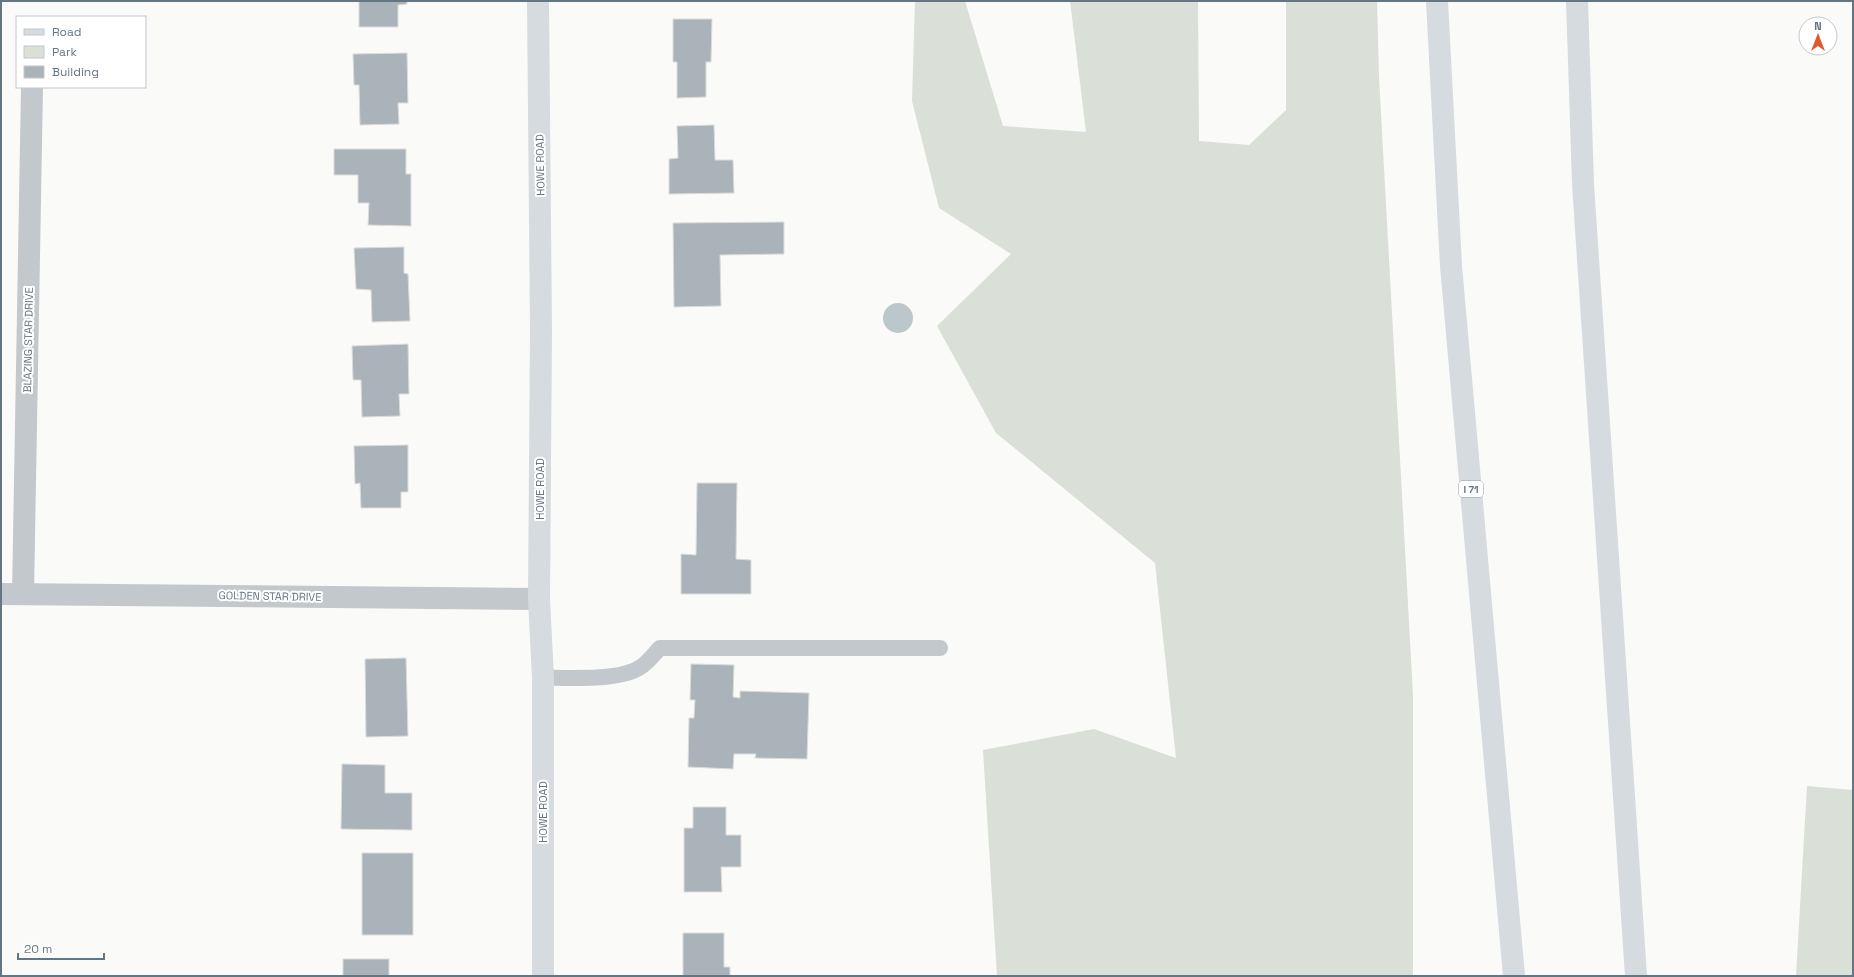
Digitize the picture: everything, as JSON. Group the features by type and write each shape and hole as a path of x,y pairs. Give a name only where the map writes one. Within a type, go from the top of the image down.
{"main road":[{"name":"HOWE ROAD","path":"538,1 541,323 539,599 543,678 544,976"},
{"name":"I 71","path":"1437,1 1451,266 1514,976"},
{"path":"1577,1 1583,184 1636,976"}],"street":[{"name":"BLAZING STAR DRIVE","path":"24,594 32,88"},
{"name":"GOLDEN STAR DRIVE","path":"1,594 539,599"}],"lane":[{"path":"543,678 628,674 642,666 660,648 940,648"}],"green space":[{"path":"915,1 965,1 1003,126 1086,132 1070,1 1198,1 1199,141 1249,145 1286,110 1286,1 1377,1 1379,77 1413,695 1413,976 997,976 983,750 1094,729 1176,758 1155,563 996,433 937,326 1011,254 939,208 912,101"},
{"path":"1807,786 1853,790 1853,976 1796,976"}],"shaded area":[{"path":"898,303 909,307 913,318 909,329 898,333 887,329 883,318 887,307"}],"building":[{"path":"359,1 407,1 407,4 398,5 398,27 359,27"},
{"path":"673,19 712,19 711,62 706,62 706,97 677,98 677,62 673,62"},
{"path":"407,53 408,103 398,103 399,124 360,125 359,85 354,85 353,54"},
{"path":"714,125 715,160 733,160 734,193 669,194 669,159 678,158 677,126"},
{"path":"334,149 406,149 406,174 411,174 411,226 368,225 369,203 358,203 358,175 334,175"},
{"path":"784,222 784,254 720,255 721,306 674,307 673,223"},
{"path":"404,247 404,273 408,274 410,321 372,322 371,290 356,289 354,248"},
{"path":"408,344 409,394 399,394 400,416 362,417 361,380 353,380 352,346"},
{"path":"408,445 408,492 401,492 401,508 361,508 360,483 355,484 354,446"},
{"path":"697,483 737,483 736,559 751,560 751,594 681,594 681,554 696,555"},
{"path":"406,658 408,736 366,737 365,659"},
{"path":"691,664 734,665 733,697 740,698 740,691 809,693 807,759 755,758 756,754 734,754 733,769 688,767 689,718 694,718 695,700 690,700"},
{"path":"342,764 385,765 385,793 412,793 412,830 341,829"},
{"path":"693,807 726,807 726,835 741,835 741,867 721,867 722,892 684,892 684,828 693,828"},
{"path":"362,853 413,853 413,935 362,935"},
{"path":"683,933 724,933 724,967 730,967 730,976 683,976"},
{"path":"343,959 389,959 389,976 343,976"}]}
